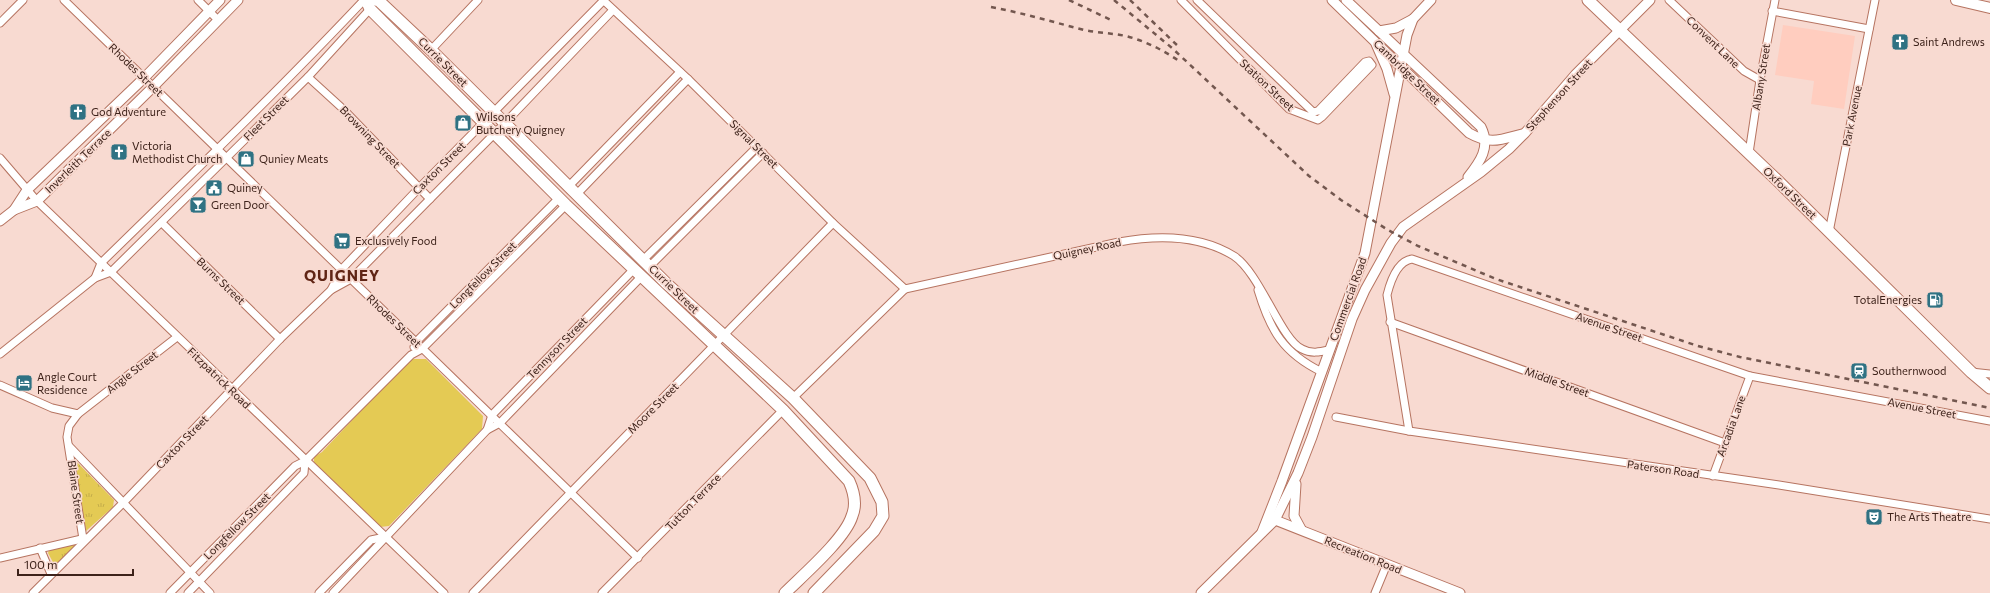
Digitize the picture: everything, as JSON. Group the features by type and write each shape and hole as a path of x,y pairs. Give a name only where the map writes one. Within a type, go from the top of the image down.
{"main road":[{"name":"Oxford Street","path":"1588,0 1749,153 1971,372 1990,388"},
{"path":"1956,0 1990,8"},
{"name":"Currie Street","path":"372,2 431,50 572,191 724,337 793,398 870,478 882,502 883,516 874,530 814,593"},
{"name":"Currie Street","path":"372,2 483,123 562,202 783,410 849,481 855,494 852,517 840,537 785,593"}],"street":[{"path":"0,23 23,0"},
{"name":"Rhodes Street","path":"64,0 219,149 422,349 571,491 638,558"},
{"path":"198,0 218,20"},
{"name":"Inverleith Terrace","path":"14,210 27,190 144,78 220,0"},
{"name":"Inverleith Terrace","path":"0,220 14,210 37,201 153,87 238,0"},
{"path":"431,50 478,0"},
{"name":"Signal Street","path":"604,0 688,79 833,223 905,289"},
{"name":"Caxton Street","path":"331,290 341,270 419,188 483,123 494,114 604,0"},
{"name":"Station Street","path":"1180,0 1289,109 1313,120 1318,120 1322,117 1372,65 1369,61 1365,62 1318,111 1313,112 1197,0"},
{"path":"1187,6 1193,0"},
{"name":"Cambridge Street","path":"1332,0 1404,55 1476,120 1484,133 1485,140"},
{"name":"Cambridge Street","path":"1346,0 1401,66 1469,133 1494,142 1525,133"},
{"path":"1394,95 1376,35 1413,20 1431,0"},
{"name":"Stephenson Street","path":"1463,183 1481,172 1525,133 1575,75 1650,0"},
{"name":"Convent Lane","path":"1669,0 1744,72 1760,80"},
{"name":"Albany Street","path":"1749,153 1760,80 1775,0"},
{"name":"Park Avenue","path":"1829,232 1868,29 1875,0"},
{"name":"Fleet Street","path":"0,354 95,278 111,272 308,77 372,2"},
{"name":"Fleet Street","path":"95,278 101,263 300,68 372,2"},
{"name":"Caxton Street","path":"33,593 86,538 123,503 280,339 331,290 351,279 504,124 613,10"},
{"path":"1772,11 1868,29"},
{"name":"Commercial Road","path":"1271,518 1282,481 1364,253 1394,95 1404,55 1407,35 1413,20"},
{"path":"572,191 680,72"},
{"name":"Browning Street","path":"308,77 342,108 430,199"},
{"path":"572,191 688,79"},
{"path":"1463,183 1482,157 1485,148 1485,140"},
{"path":"647,263 757,147"},
{"path":"647,263 763,153"},
{"name":"Fitzpatrick Road","path":"0,158 37,201 305,461 444,593"},
{"name":"Commercial Road","path":"1201,593 1261,534 1298,473 1352,319 1391,243 1403,227 1463,183"},
{"name":"Longfellow Street","path":"411,354 416,342 562,202"},
{"name":"Longfellow Street","path":"170,593 295,466 305,461 411,354 422,349 562,202"},
{"name":"Burns Street","path":"162,223 280,339"},
{"name":"Moore Street","path":"473,593 571,491 724,337 833,223"},
{"name":"Quigney Road","path":"905,289 1118,242 1151,237 1181,239 1212,245 1235,257 1257,284 1289,336 1300,349 1315,353 1329,350"},
{"name":"Avenue Street","path":"1409,431 1386,295 1399,267 1404,262 1412,259 1750,376 1990,420"},
{"name":"Tennyson Street","path":"487,430 492,415 637,273"},
{"name":"Tennyson Street","path":"333,593 487,430 500,423 637,273"},
{"name":"Quigney Road","path":"1257,284 1267,316 1288,350 1301,360 1322,372"},
{"path":"793,398 905,289"},
{"name":"Middle Street","path":"1390,322 1725,443"},
{"name":"Angle Street","path":"78,414 177,337"},
{"path":"1971,372 1990,374"},
{"name":"Arcadia Lane","path":"1713,476 1750,376"},
{"path":"0,385 52,408 78,414"},
{"name":"Tutton Terrace","path":"602,593 783,410"},
{"name":"Blaine Street","path":"78,414 69,426 67,437 75,494 86,538"},
{"name":"Paterson Road","path":"1336,417 1409,431 1713,476 1779,484 1990,519"},
{"name":"Blaine Street","path":"69,446 210,593"},
{"name":"Longfellow Street","path":"188,593 304,473 305,461"},
{"path":"1298,473 1294,516 1301,529"},
{"name":"Recreation Road","path":"1271,518 1460,593"},
{"name":"Tennyson Street","path":"319,593 371,540 385,537"},
{"path":"0,558 86,538"},
{"path":"40,548 51,574"},
{"path":"1375,593 1387,564"}],"shaded area":[{"path":"1783,25 1855,36 1844,109 1811,104 1814,81 1775,75"}],"green space":[{"path":"410,359 426,359 483,416 482,429 389,526 380,527 317,467 314,462 314,457 322,452"},
{"path":"72,459 74,459 114,500 113,507 86,531"},
{"path":"72,543 75,545 55,566 48,553 50,548"}],"railway":[{"path":"1069,0 1111,20"},
{"path":"1114,0 1172,48 1309,176 1341,200 1388,230 1418,246 1496,279 1698,346 1740,357 1990,408"},
{"path":"1130,0 1179,47"},
{"path":"991,7 1084,30 1126,36 1140,40 1154,46 1179,61"}],"place":[{"name":"Saint Andrews","path":"1900,42"},
{"name":"God Adventure","path":"78,112"},
{"name":"Wilsons Butchery Quigney","path":"463,123"},
{"name":"Victoria Methodist Church","path":"119,152"},
{"name":"Quniey Meats","path":"246,159"},
{"name":"Quiney","path":"214,188"},
{"name":"Green Door","path":"198,205"},
{"name":"Exclusively Food","path":"342,241"},
{"name":"TotalEnergies","path":"1935,300"},
{"name":"Southernwood","path":"1859,371"},
{"name":"Angle Court Residence","path":"24,383"},
{"name":"The Arts Theatre","path":"1874,517"}],"district":[{"name":"QUIGNEY","path":"342,276"}]}
